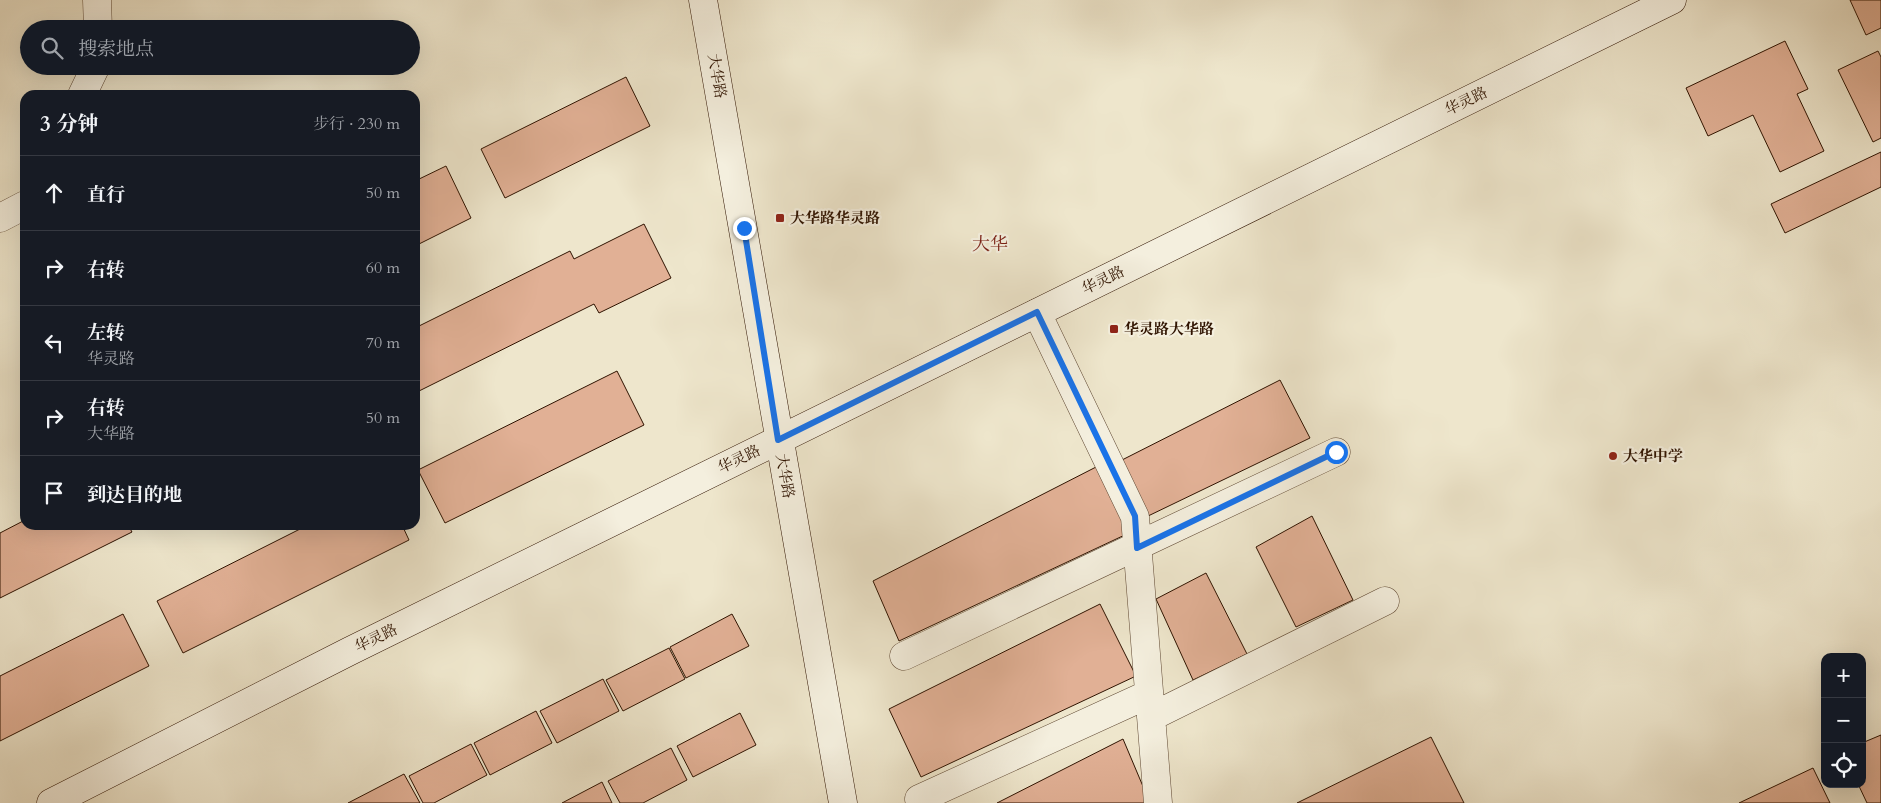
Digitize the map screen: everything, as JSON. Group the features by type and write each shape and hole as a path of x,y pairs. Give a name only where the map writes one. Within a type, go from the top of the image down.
{"street":[{"path":"96,0 97,20"},
{"name":"大华路","path":"703,0 778,440 843,803"},
{"name":"华灵路","path":"51,803 350,650 1672,0"},
{"path":"84,90 92,75"},
{"path":"0,218 20,208"},
{"path":"1037,312 1135,516 1158,803"},
{"path":"904,656 1137,548 1336,452"},
{"path":"919,799 1150,705 1385,601"}],"building":[{"path":"1850,0 1881,0 1881,28 1866,35"},
{"path":"1785,41 1808,89 1797,94 1824,151 1780,172 1753,115 1708,136 1686,88"},
{"path":"1878,51 1881,57 1881,138 1873,142 1838,70"},
{"path":"626,77 650,126 505,198 481,149"},
{"path":"1881,152 1881,187 1785,233 1771,204"},
{"path":"446,166 471,218 420,244 420,179"},
{"path":"644,224 671,278 599,313 594,304 420,391 420,326 570,251 574,259"},
{"path":"617,371 644,425 445,523 420,474 420,469"},
{"path":"1280,380 1310,438 1146,517 1120,461"},
{"path":"1098,466 1129,533 899,641 873,581"},
{"path":"1312,516 1353,600 1296,627 1256,547"},
{"path":"20,523 20,530 131,530 132,532 0,598 0,533"},
{"path":"298,530 404,530 409,540 183,653 157,601"},
{"path":"1206,573 1247,654 1193,680 1156,599"},
{"path":"1100,604 1136,676 921,777 889,709"},
{"path":"123,614 149,666 0,741 0,676"},
{"path":"732,614 749,646 686,678 670,647"},
{"path":"669,648 685,679 623,711 606,680"},
{"path":"603,679 619,711 557,743 540,711"},
{"path":"536,711 552,743 490,775 474,743"},
{"path":"740,713 756,745 693,777 677,746"},
{"path":"1881,735 1881,803 1867,803 1860,788 1866,788 1866,741"},
{"path":"1431,737 1464,803 1297,803"},
{"path":"1123,739 1150,803 997,803"},
{"path":"471,744 487,775 434,803 423,803 409,776"},
{"path":"671,748 687,780 643,803 620,803 608,781"},
{"path":"1813,768 1821,788 1830,803 1739,803"},
{"path":"404,774 420,803 348,803"},
{"path":"602,782 612,803 562,803"}],"place":[{"name":"大华路华灵路","path":"780,218"},
{"name":"华灵路大华路","path":"1114,329"},
{"name":"大华中学","path":"1613,456"}],"district":[{"name":"大华","path":"990,244"}],"route":[{"path":"744,228 778,440 1037,312 1135,516 1137,548 1336,452"}]}
